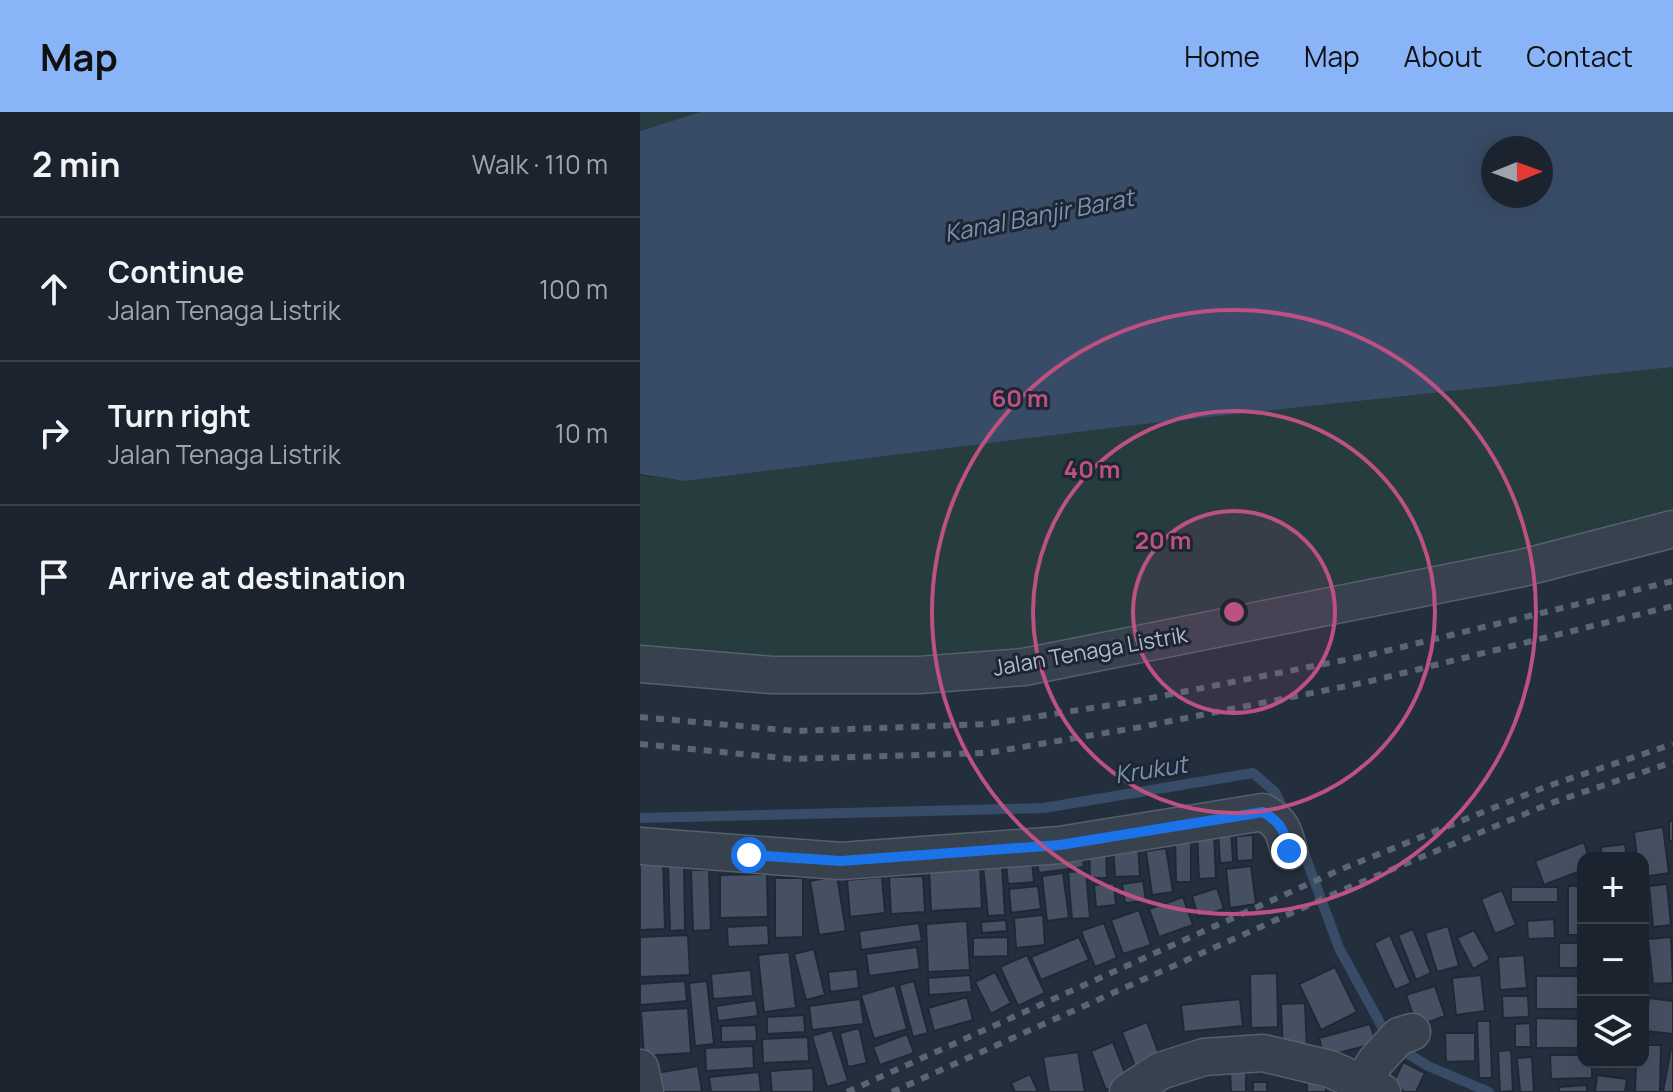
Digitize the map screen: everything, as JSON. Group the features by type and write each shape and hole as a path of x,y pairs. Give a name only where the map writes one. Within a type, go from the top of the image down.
{"street":[{"name":"Jalan Tenaga Listrik","path":"640,664 772,675 919,675 1024,667 1522,568 1673,529"},
{"path":"640,846 841,861 1060,845 1263,812 1284,830 1289,851"},
{"path":"1128,1092 1160,1071 1204,1057 1263,1053 1370,1066"},
{"path":"640,1068 645,1092"}],"green space":[{"path":"640,112 701,112 640,131"},
{"path":"1673,367 1673,527 1092,663 640,668 640,475 686,481 1127,426"}],"water":[{"name":"Kanal Banjir Barat","path":"701,112 1673,112 1673,367 1127,426 685,481 640,474 640,131"}],"building":[{"path":"1669,821 1673,821 1673,841 1669,841"},
{"path":"1663,827 1669,873 1649,876 1649,852 1636,852 1634,832"},
{"path":"1231,830 1233,862 1220,863 1218,831"},
{"path":"1214,833 1216,878 1199,879 1197,834"},
{"path":"1253,835 1253,860 1237,861 1236,836"},
{"path":"1175,838 1191,838 1191,882 1176,882"},
{"path":"1584,842 1587,852 1577,852 1577,872 1544,885 1535,861"},
{"path":"1138,844 1140,876 1115,877 1113,845"},
{"path":"1625,844 1626,852 1601,852 1601,847"},
{"path":"1106,848 1107,878 1090,878 1089,849"},
{"path":"1166,848 1173,892 1152,895 1146,851"},
{"path":"1082,852 1084,867 1039,873 1036,859"},
{"path":"663,860 665,929 640,930 640,861"},
{"path":"1032,861 1034,882 1008,884 1006,863"},
{"path":"684,862 685,930 670,931 668,863"},
{"path":"1002,864 1005,915 988,916 983,865"},
{"path":"980,866 982,908 931,911 929,869"},
{"path":"1251,866 1256,904 1230,908 1226,869"},
{"path":"691,870 709,870 711,930 693,931"},
{"path":"1086,871 1090,918 1072,919 1068,872"},
{"path":"1063,873 1069,918 1047,921 1042,876"},
{"path":"767,874 768,917 720,918 720,875"},
{"path":"837,876 846,931 819,935 810,881"},
{"path":"923,876 925,912 891,914 889,877"},
{"path":"882,877 885,913 850,917 847,880"},
{"path":"775,878 803,878 803,937 775,938"},
{"path":"1143,881 1146,901 1125,903 1122,884"},
{"path":"1114,883 1116,905 1096,907 1094,885"},
{"path":"1667,884 1671,925 1653,927 1649,886"},
{"path":"1038,886 1041,909 1011,913 1009,889"},
{"path":"1568,886 1577,886 1577,935 1568,935"},
{"path":"1511,887 1558,887 1558,902 1511,902"},
{"path":"1217,888 1224,909 1198,917 1192,896"},
{"path":"1502,890 1516,925 1495,934 1481,899"},
{"path":"1183,897 1193,925 1159,937 1149,909"},
{"path":"1139,910 1151,945 1123,954 1111,920"},
{"path":"1043,915 1045,945 1016,948 1014,918"},
{"path":"1554,919 1555,938 1528,939 1527,921"},
{"path":"1006,920 1007,931 982,933 981,922"},
{"path":"967,921 970,970 928,972 926,924"},
{"path":"919,923 922,941 861,950 859,931"},
{"path":"1104,923 1117,958 1095,967 1081,931"},
{"path":"768,925 769,945 728,947 727,927"},
{"path":"1448,926 1459,966 1437,972 1425,933"},
{"path":"1413,929 1431,973 1416,980 1398,935"},
{"path":"1474,930 1490,959 1473,969 1457,938"},
{"path":"688,935 690,975 640,977 640,937"},
{"path":"1390,935 1411,983 1395,990 1374,943"},
{"path":"1008,937 1008,956 973,957 973,938"},
{"path":"1079,937 1089,960 1041,980 1031,957"},
{"path":"1671,937 1673,983 1653,984 1649,939"},
{"path":"1559,943 1577,943 1577,968 1559,968"},
{"path":"917,947 920,969 869,976 866,954"},
{"path":"814,949 825,995 806,1000 794,954"},
{"path":"789,952 796,1008 764,1012 758,955"},
{"path":"1027,955 1045,993 1018,1006 1000,967"},
{"path":"1524,955 1527,988 1500,990 1498,957"},
{"path":"1335,967 1357,1012 1321,1030 1299,984"},
{"path":"857,969 859,988 830,992 828,972"},
{"path":"751,970 753,996 713,999 711,974"},
{"path":"995,972 1011,1003 991,1014 975,982"},
{"path":"1277,973 1278,1027 1251,1028 1250,974"},
{"path":"970,975 972,992 929,995 928,978"},
{"path":"1481,975 1485,1011 1456,1015 1452,978"},
{"path":"1536,976 1577,976 1577,1009 1536,1009"},
{"path":"685,981 687,1001 640,1005 640,984"},
{"path":"707,981 714,1044 695,1046 689,983"},
{"path":"914,981 928,1033 913,1037 899,985"},
{"path":"895,985 907,1029 874,1039 861,995"},
{"path":"1435,986 1445,1016 1417,1026 1406,995"},
{"path":"1502,996 1528,996 1529,1017 1503,1018"},
{"path":"967,997 973,1020 934,1031 928,1008"},
{"path":"1649,998 1673,1001 1673,1034 1649,1031"},
{"path":"860,999 864,1024 812,1030 809,1006"},
{"path":"1240,999 1243,1026 1184,1032 1181,1005"},
{"path":"756,1000 758,1016 718,1021 716,1006"},
{"path":"1305,1003 1307,1052 1283,1053 1281,1004"},
{"path":"688,1008 691,1053 644,1056 641,1011"},
{"path":"804,1015 805,1032 767,1034 767,1017"},
{"path":"1536,1018 1577,1019 1577,1048 1536,1048"},
{"path":"1477,1021 1490,1021 1492,1078 1479,1078"},
{"path":"1147,1022 1161,1059 1136,1069 1122,1032"},
{"path":"1530,1023 1531,1047 1515,1047 1515,1024"},
{"path":"1370,1024 1376,1043 1324,1057 1319,1038"},
{"path":"756,1025 757,1041 721,1042 721,1026"},
{"path":"859,1028 867,1063 848,1067 840,1033"},
{"path":"832,1030 848,1081 827,1087 812,1036"},
{"path":"1445,1033 1475,1033 1475,1061 1446,1062"},
{"path":"907,1034 914,1053 880,1065 873,1047"},
{"path":"808,1037 809,1061 763,1063 762,1039"},
{"path":"1113,1042 1128,1081 1106,1090 1091,1051"},
{"path":"1649,1045 1661,1045 1660,1092 1635,1092 1636,1068 1649,1068"},
{"path":"753,1046 754,1068 706,1071 705,1048"},
{"path":"1671,1048 1673,1092 1663,1092"},
{"path":"1511,1050 1513,1091 1500,1092 1498,1051"},
{"path":"1078,1052 1085,1092 1049,1092 1043,1057"},
{"path":"1550,1055 1577,1055 1577,1068 1592,1068 1592,1078 1551,1079"},
{"path":"1532,1057 1534,1092 1520,1092 1517,1058"},
{"path":"1403,1062 1425,1073 1416,1092 1405,1092 1392,1086"},
{"path":"698,1066 702,1092 653,1092 650,1074"},
{"path":"1246,1067 1246,1092 1231,1092 1230,1068"},
{"path":"813,1068 814,1092 772,1092 770,1071"},
{"path":"759,1072 761,1092 711,1092 709,1077"},
{"path":"1030,1074 1038,1092 1015,1092 1011,1083"},
{"path":"1597,1075 1627,1079 1625,1092 1595,1092"},
{"path":"1253,1082 1267,1082 1267,1092 1253,1092"},
{"path":"1307,1082 1326,1082 1326,1092 1307,1092"},
{"path":"1587,1085 1587,1092 1559,1092 1559,1087"}],"waterway":[{"name":"Krukut","path":"640,818 1044,808 1253,773 1275,792 1284,811"},
{"name":"Krukut","path":"1302,847 1339,948 1391,1043 1428,1066 1489,1092"}],"railway":[{"path":"640,717 796,731 988,724 1131,702 1365,656 1673,581"},
{"path":"640,744 792,759 987,753 1141,727 1367,682 1673,606"},
{"path":"847,1092 1337,871 1545,787 1673,744"},
{"path":"892,1092 1345,889 1551,803 1673,762"}],"route":[{"path":"749,855 841,861 1060,845 1263,812 1284,830 1289,851"}]}
